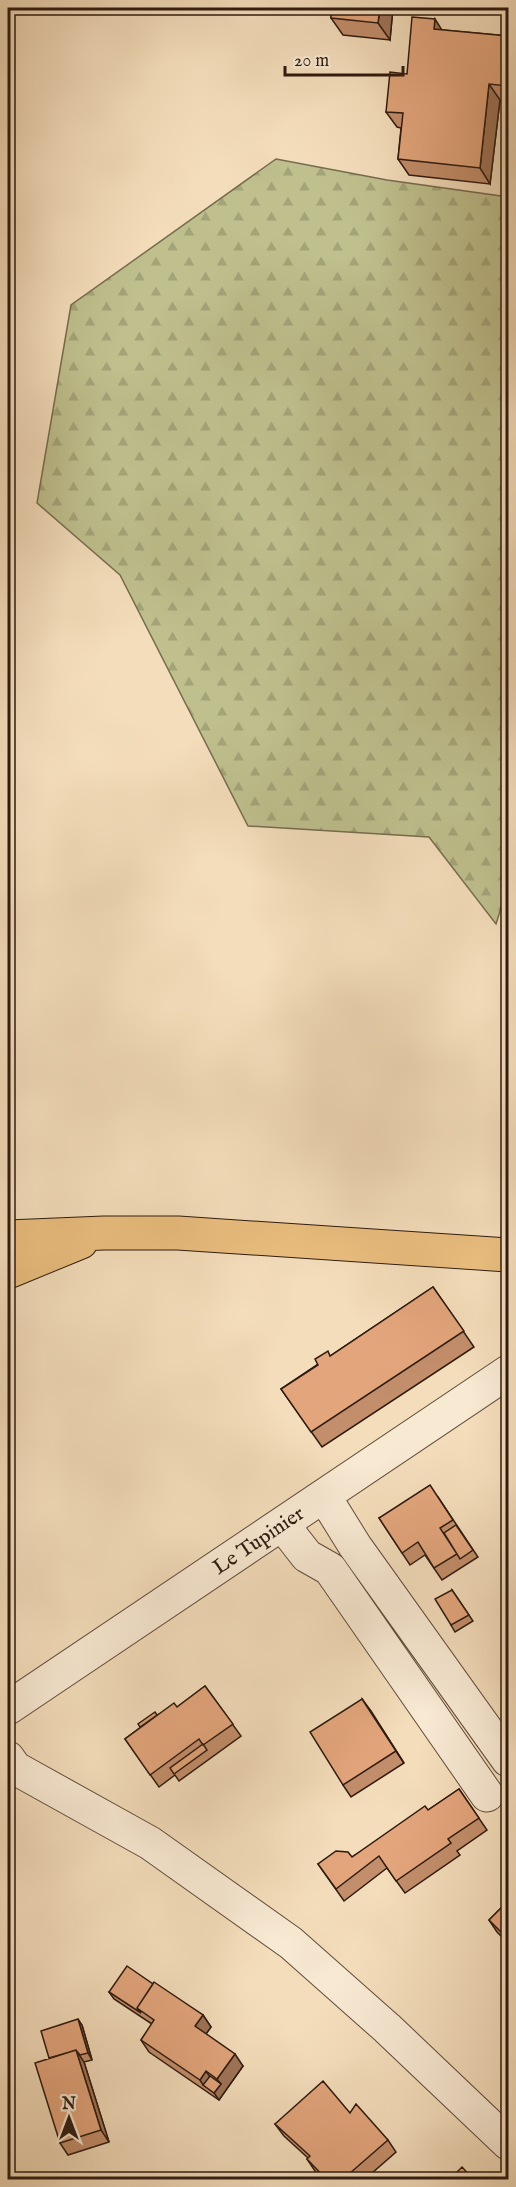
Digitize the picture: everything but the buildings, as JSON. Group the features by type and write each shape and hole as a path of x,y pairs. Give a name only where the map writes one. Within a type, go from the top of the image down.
{"main road":[{"path":"8,1272 104,1233"},
{"path":"8,1237 178,1233 508,1255"}],"street":[{"name":"Le Tupinier","path":"8,1708 508,1372"},
{"path":"324,1496 355,1546 508,1760"},
{"path":"282,1524 307,1556 330,1569 487,1795"},
{"path":"11,1763 150,1843 291,1943 387,2028 508,2143"}],"green space":[{"path":"276,159 387,180 508,197 508,886 496,924 429,837 248,826 120,575 37,503 71,305"}]}
